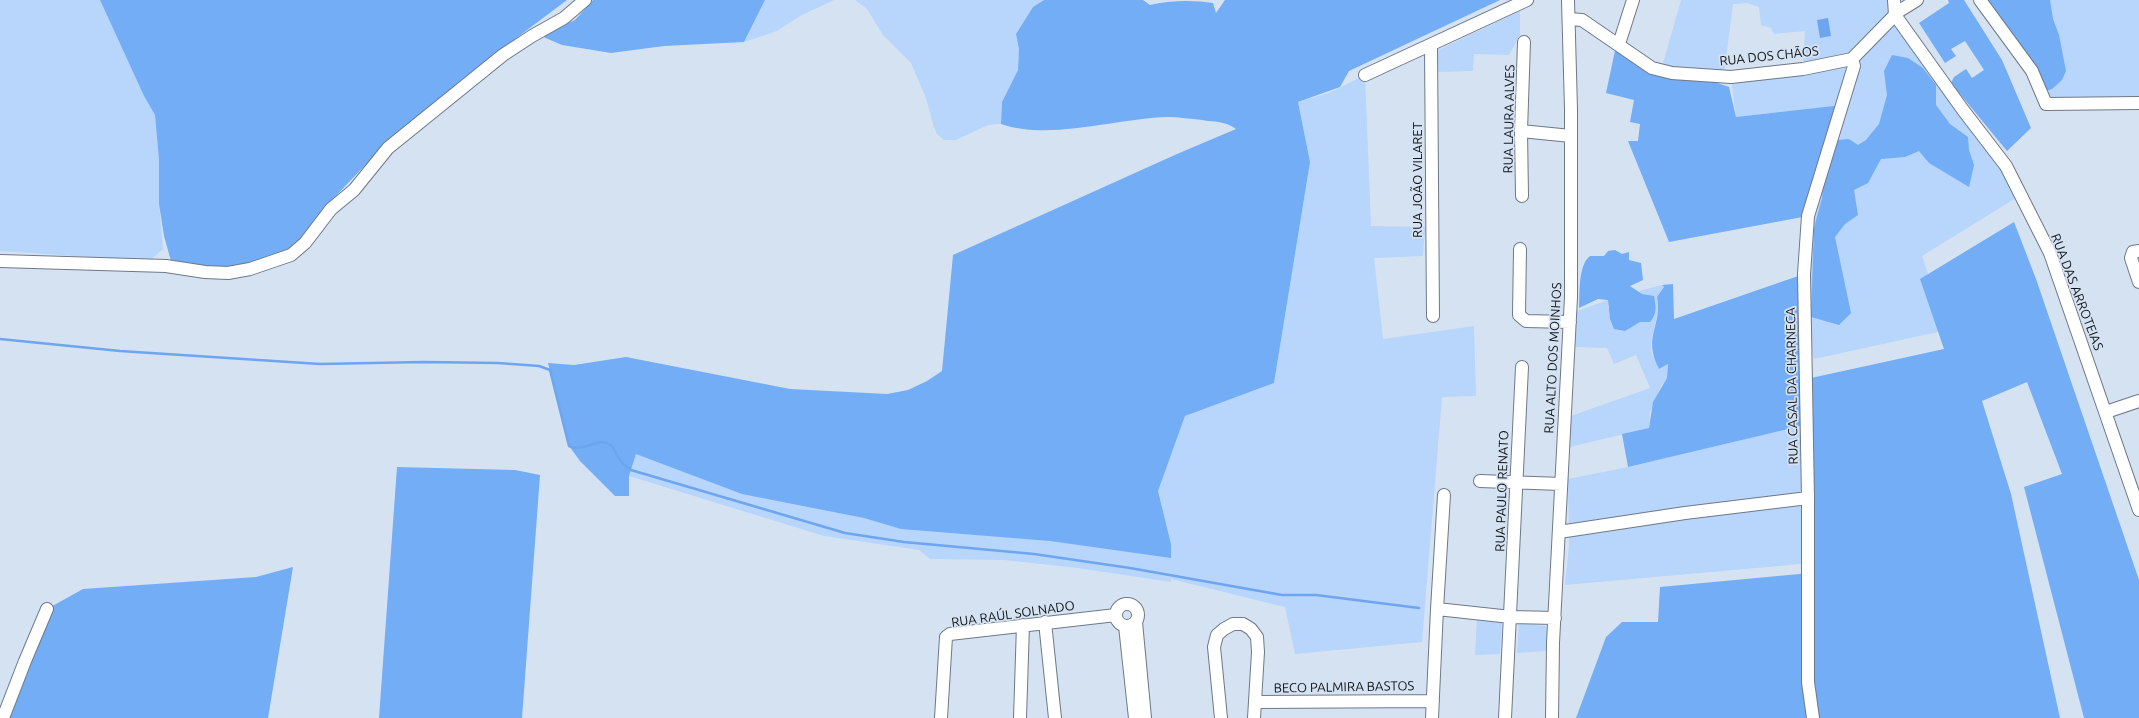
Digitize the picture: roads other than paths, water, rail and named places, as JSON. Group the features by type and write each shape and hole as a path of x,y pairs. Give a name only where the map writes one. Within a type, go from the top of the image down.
{"street":[{"path":"0,261 166,266 205,272 228,273 250,269 291,255 305,243 337,204 354,190 388,148 503,55 532,36 564,18 585,0"},
{"path":"1364,75 1527,0"},
{"name":"RUA ALTO DOS MOINHOS","path":"1552,718 1561,484 1570,322 1571,136 1570,19 1568,0"},
{"path":"1619,44 1633,0"},
{"name":"RUA DAS ARROTEIAS","path":"1894,0 1895,14 1962,110 2006,166 2050,253 2139,510"},
{"path":"1852,59 1895,14 1916,0"},
{"path":"1980,0 2032,71 2046,104 2139,103"},
{"name":"RUA DOS CHÃOS","path":"1570,19 1582,20 1652,68 1679,74 1731,77 1803,69 1852,59"},
{"name":"RUA LAURA ALVES","path":"1522,196 1521,131 1524,42"},
{"name":"RUA JOÃO VILARET","path":"1431,45 1433,316"},
{"name":"RUA CASAL DA CHARNECA","path":"1813,718 1808,682 1808,498 1804,274 1808,216 1854,66 1852,59"},
{"path":"1521,131 1571,136"},
{"path":"1520,249 1519,315 1526,321 1570,322"},
{"path":"2139,251 2133,252 2131,258 2139,282"},
{"name":"RUA PAULO RENATO","path":"1505,718 1522,367"},
{"path":"2106,412 2139,401"},
{"path":"1480,482 1561,484"},
{"path":"1432,718 1444,495"},
{"path":"1559,532 1685,513 1808,498"},
{"path":"1130,624 1119,622 1116,615 1121,606 1131,604 1138,612 1130,624 1134,718"},
{"path":"3,718 25,661 48,609"},
{"path":"1437,610 1511,617 1555,618"},
{"name":"RUA RAÚL SOLNADO","path":"941,718 946,637 956,633 1023,624 1116,615"},
{"path":"1044,622 1055,718"},
{"path":"1020,718 1023,624"},
{"path":"1130,624 1145,718"},
{"path":"1221,718 1214,647 1217,635 1233,624 1243,624 1251,629 1257,637 1258,652 1254,718"},
{"name":"BECO PALMIRA BASTOS","path":"1255,702 1432,701"}],"waterway":[{"path":"0,339 120,351 320,364 424,362 498,363 539,366 550,370 569,446 580,448 595,443 604,442 612,446 622,463 631,470 845,533 904,542 1034,554 1130,568 1282,595 1316,595 1419,608"}]}
